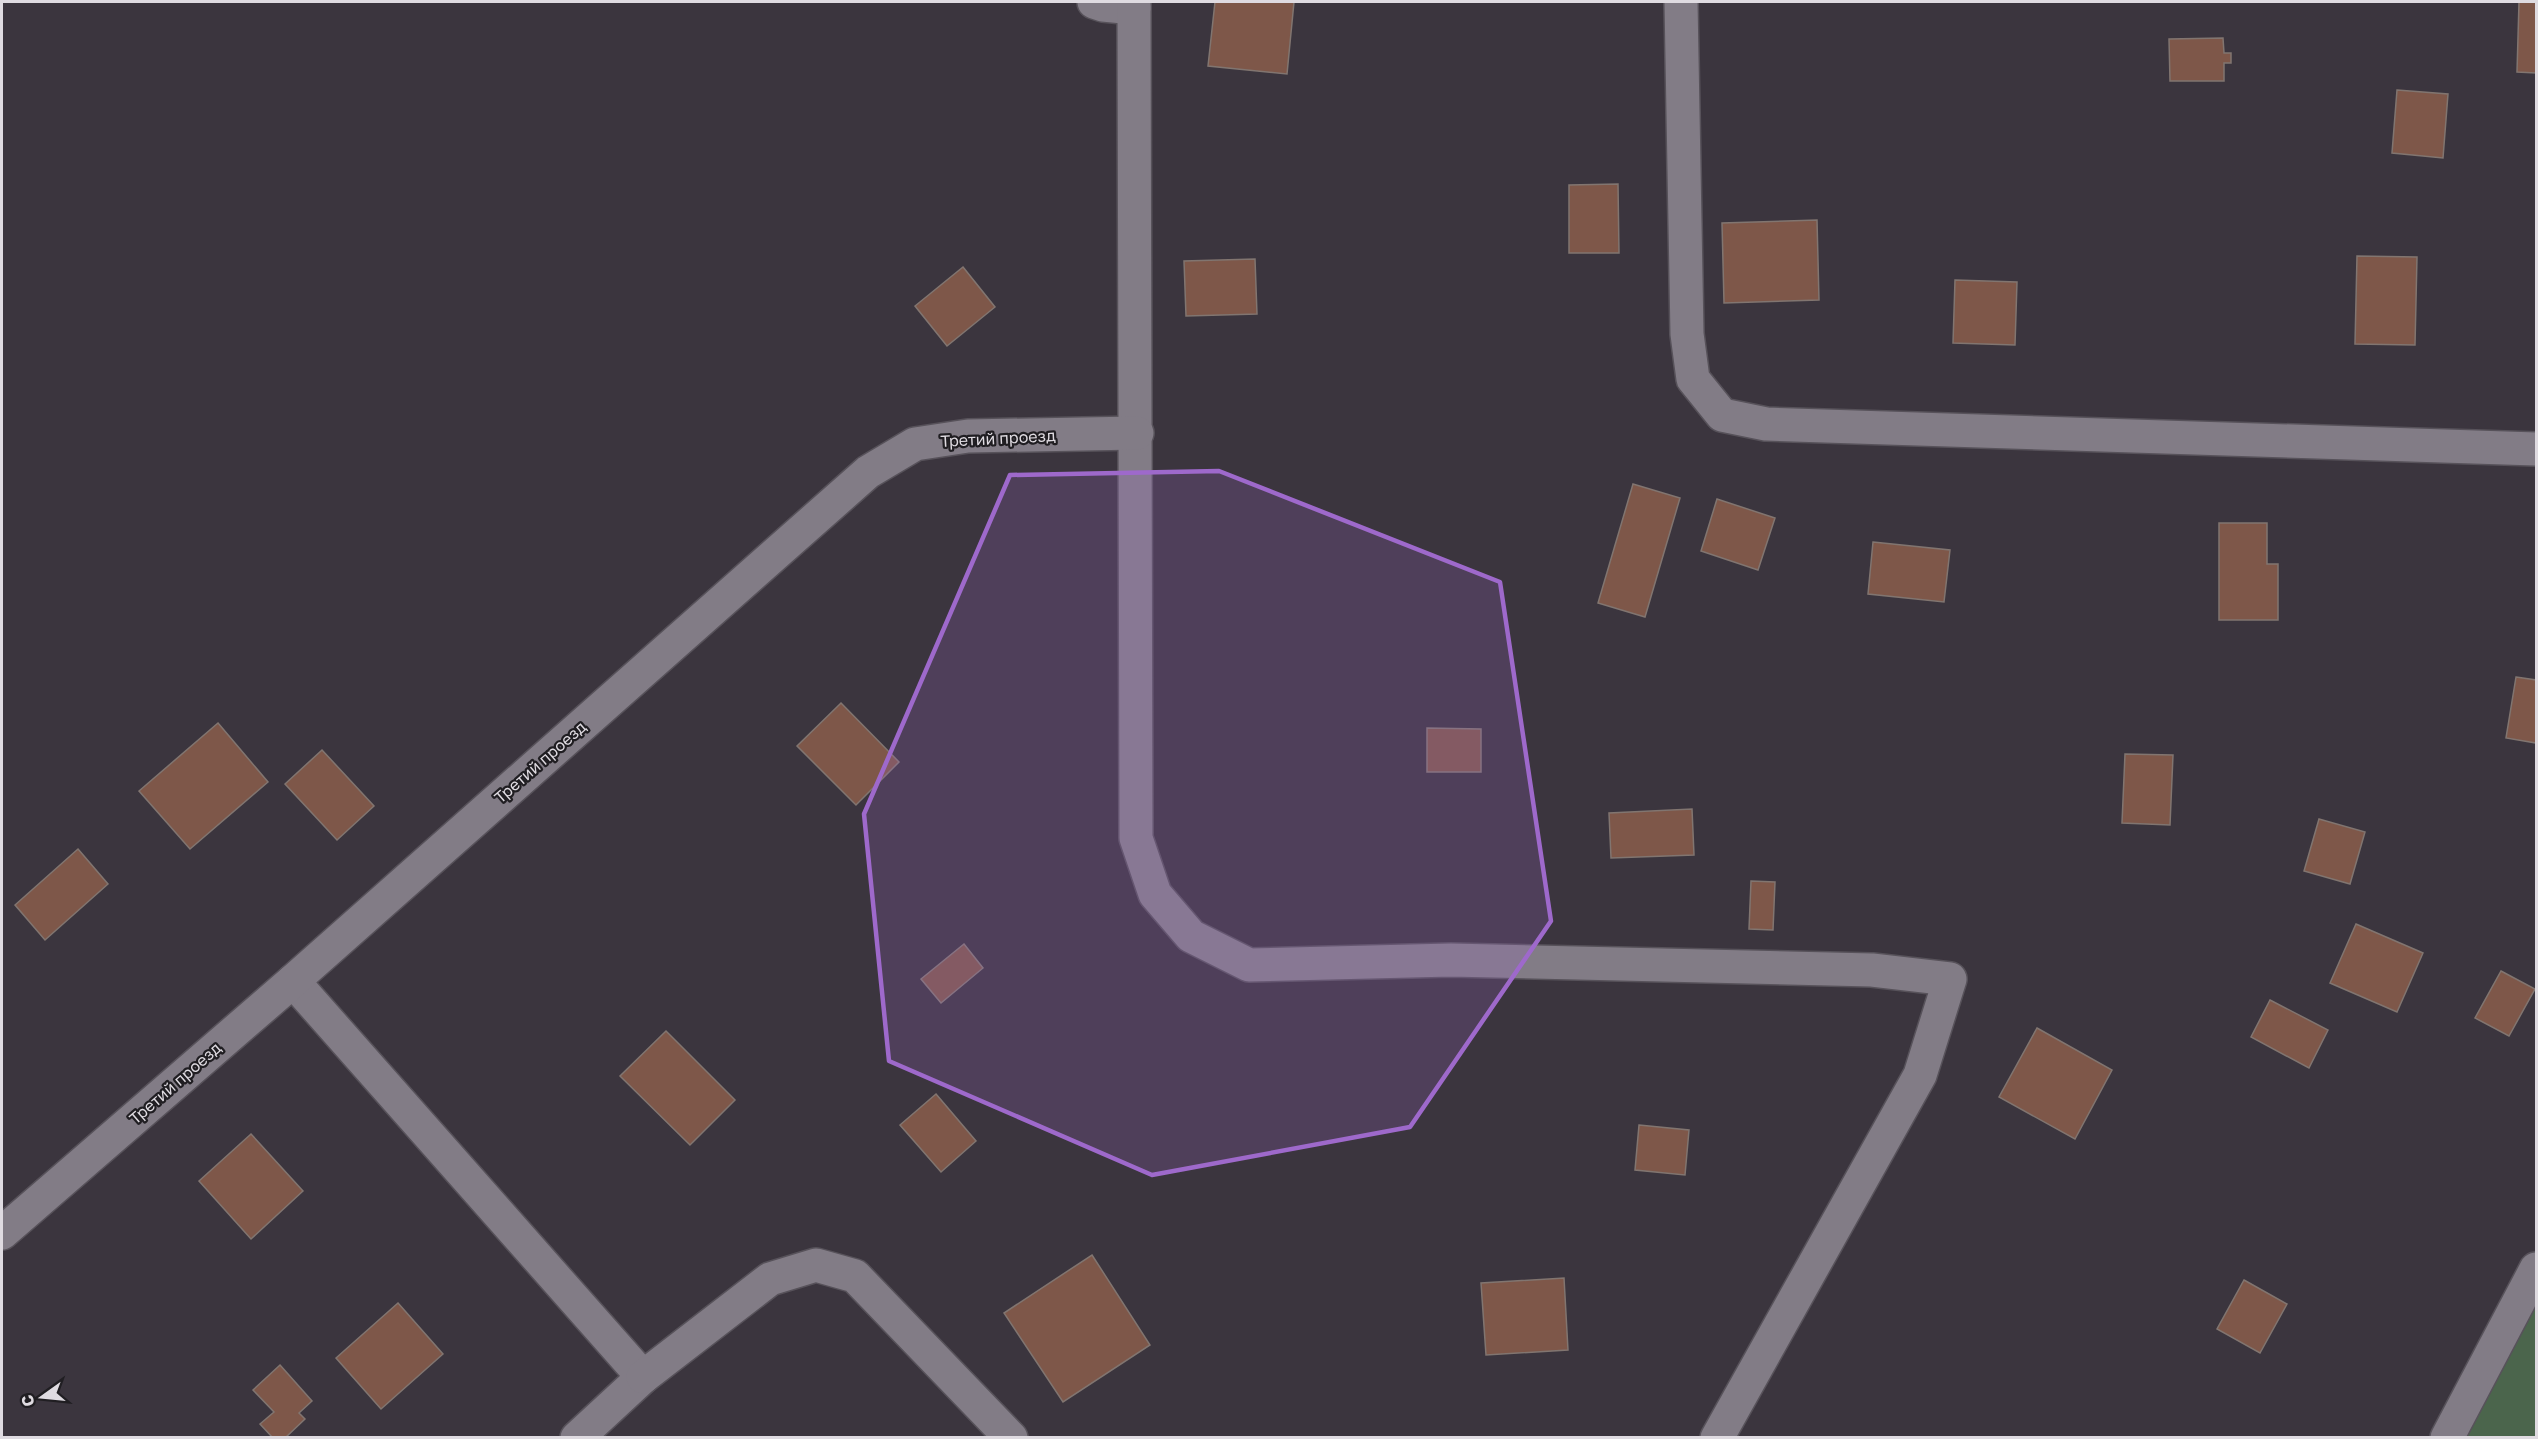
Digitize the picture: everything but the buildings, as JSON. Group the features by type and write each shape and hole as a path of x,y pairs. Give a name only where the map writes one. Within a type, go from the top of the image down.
{"street":[{"path":"1094,2 1102,5 1134,5 1137,433 1136,837 1155,894 1191,936 1248,965 1451,960 1872,970 1950,979 1920,1075 1717,1437"},
{"path":"1681,2 1687,334 1693,379 1722,415 1766,424 2536,449"},
{"name":"Третий проезд","path":"2,1233 293,981 868,472 915,444 968,436 1137,433"},
{"path":"293,981 643,1377"},
{"path":"577,1437 643,1377 770,1279 816,1265 855,1276 1011,1437"},
{"path":"2447,1437 2536,1269"}],"highlighted area":[{"path":"1219,471 1500,582 1551,921 1410,1127 1152,1175 889,1061 864,814 1010,475"}],"green space":[{"path":"2536,1306 2536,1437 2467,1437"}]}
